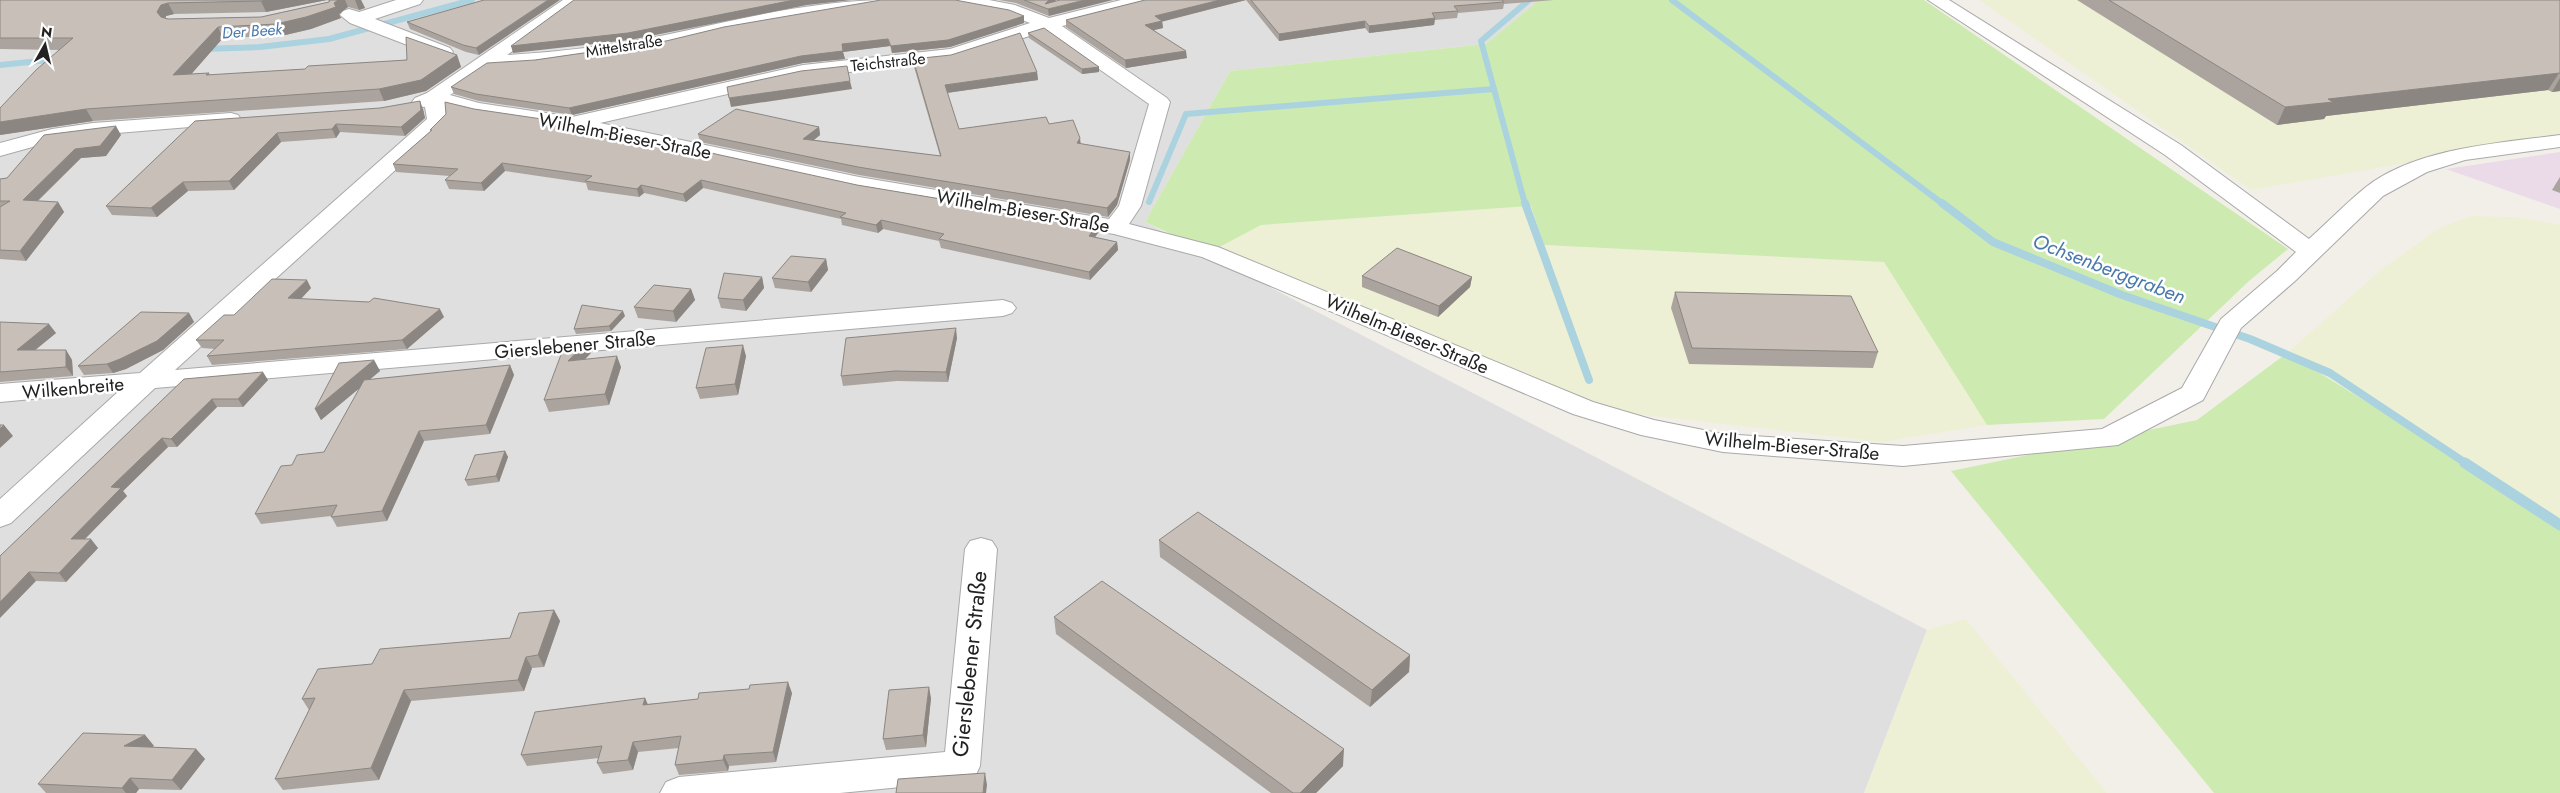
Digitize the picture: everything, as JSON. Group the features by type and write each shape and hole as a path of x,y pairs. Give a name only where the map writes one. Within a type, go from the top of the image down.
{"street":[{"name":"Mittelstraße","path":"414,0 359,19 460,59 481,63 537,59 668,40 725,26 882,0"},
{"path":"402,106 434,97 575,0"},
{"path":"957,0 1014,10 1047,24 1160,102 1130,206 1115,227"},
{"name":"Teichstraße","path":"572,123 803,71 952,55 1047,24 1143,0"},
{"path":"1937,0 2173,150 2310,251"},
{"path":"0,516 146,382 438,121 434,97"},
{"name":"Wilhelm-Bieser-Straße","path":"434,97 478,109 572,123 859,184 1115,227 1210,252 1583,408 1651,429 1723,443 1903,456 2108,438 2192,394 2230,324 2286,276 2310,251 2375,192 2419,167 2463,154 2560,141"},
{"path":"0,150 52,135 93,129 246,118"},
{"name":"Gierslebener Straße","path":"146,382 1003,308"},
{"name":"Wilkenbreite","path":"0,394 146,382"},
{"name":"Gierslebener Straße","path":"678,793 962,766 981,549"}],"shaded area":[{"path":"0,0 1539,0 1486,44 1230,71 1145,222 1927,630 1864,793 0,793"},
{"path":"2560,152 2560,209 2446,169"}],"green space":[{"path":"1539,0 1924,0 2288,249 2249,281 2104,419 1987,425 1884,262 1544,245 1531,206 1261,225 1210,252 1145,222 1230,71 1486,44"},
{"path":"1979,0 2560,0 2560,136 2251,190"},
{"path":"1531,206 1544,245 1885,262 1987,425 1883,442 1583,408 1210,252 1261,225"},
{"path":"2471,216 2517,217 2560,225 2560,521 2287,353 2382,269 2441,227"},
{"path":"2287,353 2560,521 2560,793 2214,793 1951,471 2197,420"},
{"path":"1966,619 2107,793 1864,793 1927,630"}],"building":[{"path":"0,0 266,0 168,3 161,5 157,12 161,17 168,19 261,17 329,2 330,0 338,0 334,3 336,7 276,24 218,27 173,75 305,69 308,66 407,60 406,37 457,55 421,80 379,89 86,109 0,122 0,108 36,70 73,38 0,38"},
{"path":"484,0 548,0 476,48 463,45 407,22"},
{"path":"574,0 794,0 628,33 511,46"},
{"path":"881,0 955,0 1009,10 1024,16 948,40 891,46 888,39 842,44 843,51 801,56 569,108 476,94 451,87 487,63 535,60 666,41 724,27"},
{"path":"1024,0 1049,0 1045,4 1060,0 1085,0 1048,9"},
{"path":"1145,0 1220,0 1155,16 1162,21 1145,25 1186,51 1125,60 1066,20"},
{"path":"1251,0 1502,0 1504,2 1454,6 1458,11 1432,13 1435,18 1369,26 1365,21 1279,34"},
{"path":"2109,0 2560,0 2560,73 2328,99 2333,102 2285,107"},
{"path":"1044,28 1099,67 1082,69 1028,33"},
{"path":"1020,33 1037,72 945,85 959,129 1046,117 1049,124 1073,120 1080,138 1077,143 1130,152 1117,197 1107,208 858,167 698,134 736,109 819,127 803,139 941,156 913,59 951,55"},
{"path":"847,66 850,81 729,98 727,87 801,71"},
{"path":"420,101 421,110 401,127 336,124 332,129 277,133 229,181 183,182 151,208 106,206 195,121 380,108"},
{"path":"445,102 474,109 569,123 674,149 679,146 857,185 1097,225 1089,236 1117,242 1089,272 939,239 944,234 881,220 876,225 840,217 846,213 701,180 683,194 641,185 637,189 585,181 592,176 502,163 481,183 445,180 458,169 393,164 432,130 430,130 446,114"},
{"path":"116,126 100,146 75,149 23,200 58,202 20,251 0,250 0,207 10,201 0,201 0,179 7,178 44,135"},
{"path":"1397,248 1472,277 1439,306 1362,276"},
{"path":"791,256 826,259 808,282 772,278"},
{"path":"724,273 762,277 743,300 718,298"},
{"path":"272,279 307,280 288,298 369,302 374,298 440,309 402,340 207,356 224,340 196,340 224,315 234,315"},
{"path":"654,285 691,289 673,311 634,307"},
{"path":"1675,292 1851,296 1878,352 1692,348"},
{"path":"582,305 623,311 609,326 574,329"},
{"path":"141,312 189,313 157,341 120,359 107,364 78,366"},
{"path":"0,322 49,324 17,350 66,350 66,367 0,372"},
{"path":"956,328 946,372 895,371 841,376 846,338"},
{"path":"586,342 568,361 617,356 605,394 544,400 565,344"},
{"path":"743,345 735,384 696,388 706,348"},
{"path":"374,360 315,409 339,363"},
{"path":"510,365 486,425 419,431 382,511 331,517 337,505 255,514 281,466 292,465 297,455 324,452 364,380"},
{"path":"263,372 238,399 212,399 171,439 162,438 111,487 121,488 71,539 91,539 59,573 29,572 0,602 0,556 184,379"},
{"path":"505,451 496,476 465,480 475,455"},
{"path":"1198,512 1410,655 1372,690 1159,540"},
{"path":"1102,581 1344,749 1300,793 1293,793 1054,617"},
{"path":"554,610 538,655 526,657 518,680 404,690 371,768 275,779 315,698 302,699 318,669 372,664 380,649 510,638 519,613"},
{"path":"788,682 773,752 724,755 723,760 675,765 681,736 633,742 628,760 597,763 602,746 521,755 535,712 645,698 643,705 698,699 699,693 749,689 750,685"},
{"path":"929,687 923,735 883,739 889,690"},
{"path":"83,733 145,735 124,746 196,749 172,780 130,778 122,788 38,784"},
{"path":"985,773 983,793 896,793 898,779"}],"waterway":[{"name":"Der Beek","path":"202,49 260,47 329,39 472,0"},
{"path":"1494,89 1481,41 1529,0"},
{"name":"Ochsenberggraben","path":"1672,0 1943,204"},
{"name":"Der Beek","path":"0,65 59,59"},
{"path":"1149,202 1186,114 1494,89"},
{"path":"1494,89 1525,204"},
{"path":"1525,203 1589,380"},
{"name":"Ochsenberggraben","path":"1942,203 1993,242 2122,295 2250,339 2330,373 2467,464"},
{"name":"Ochsenberggraben","path":"2465,463 2560,525"}]}
